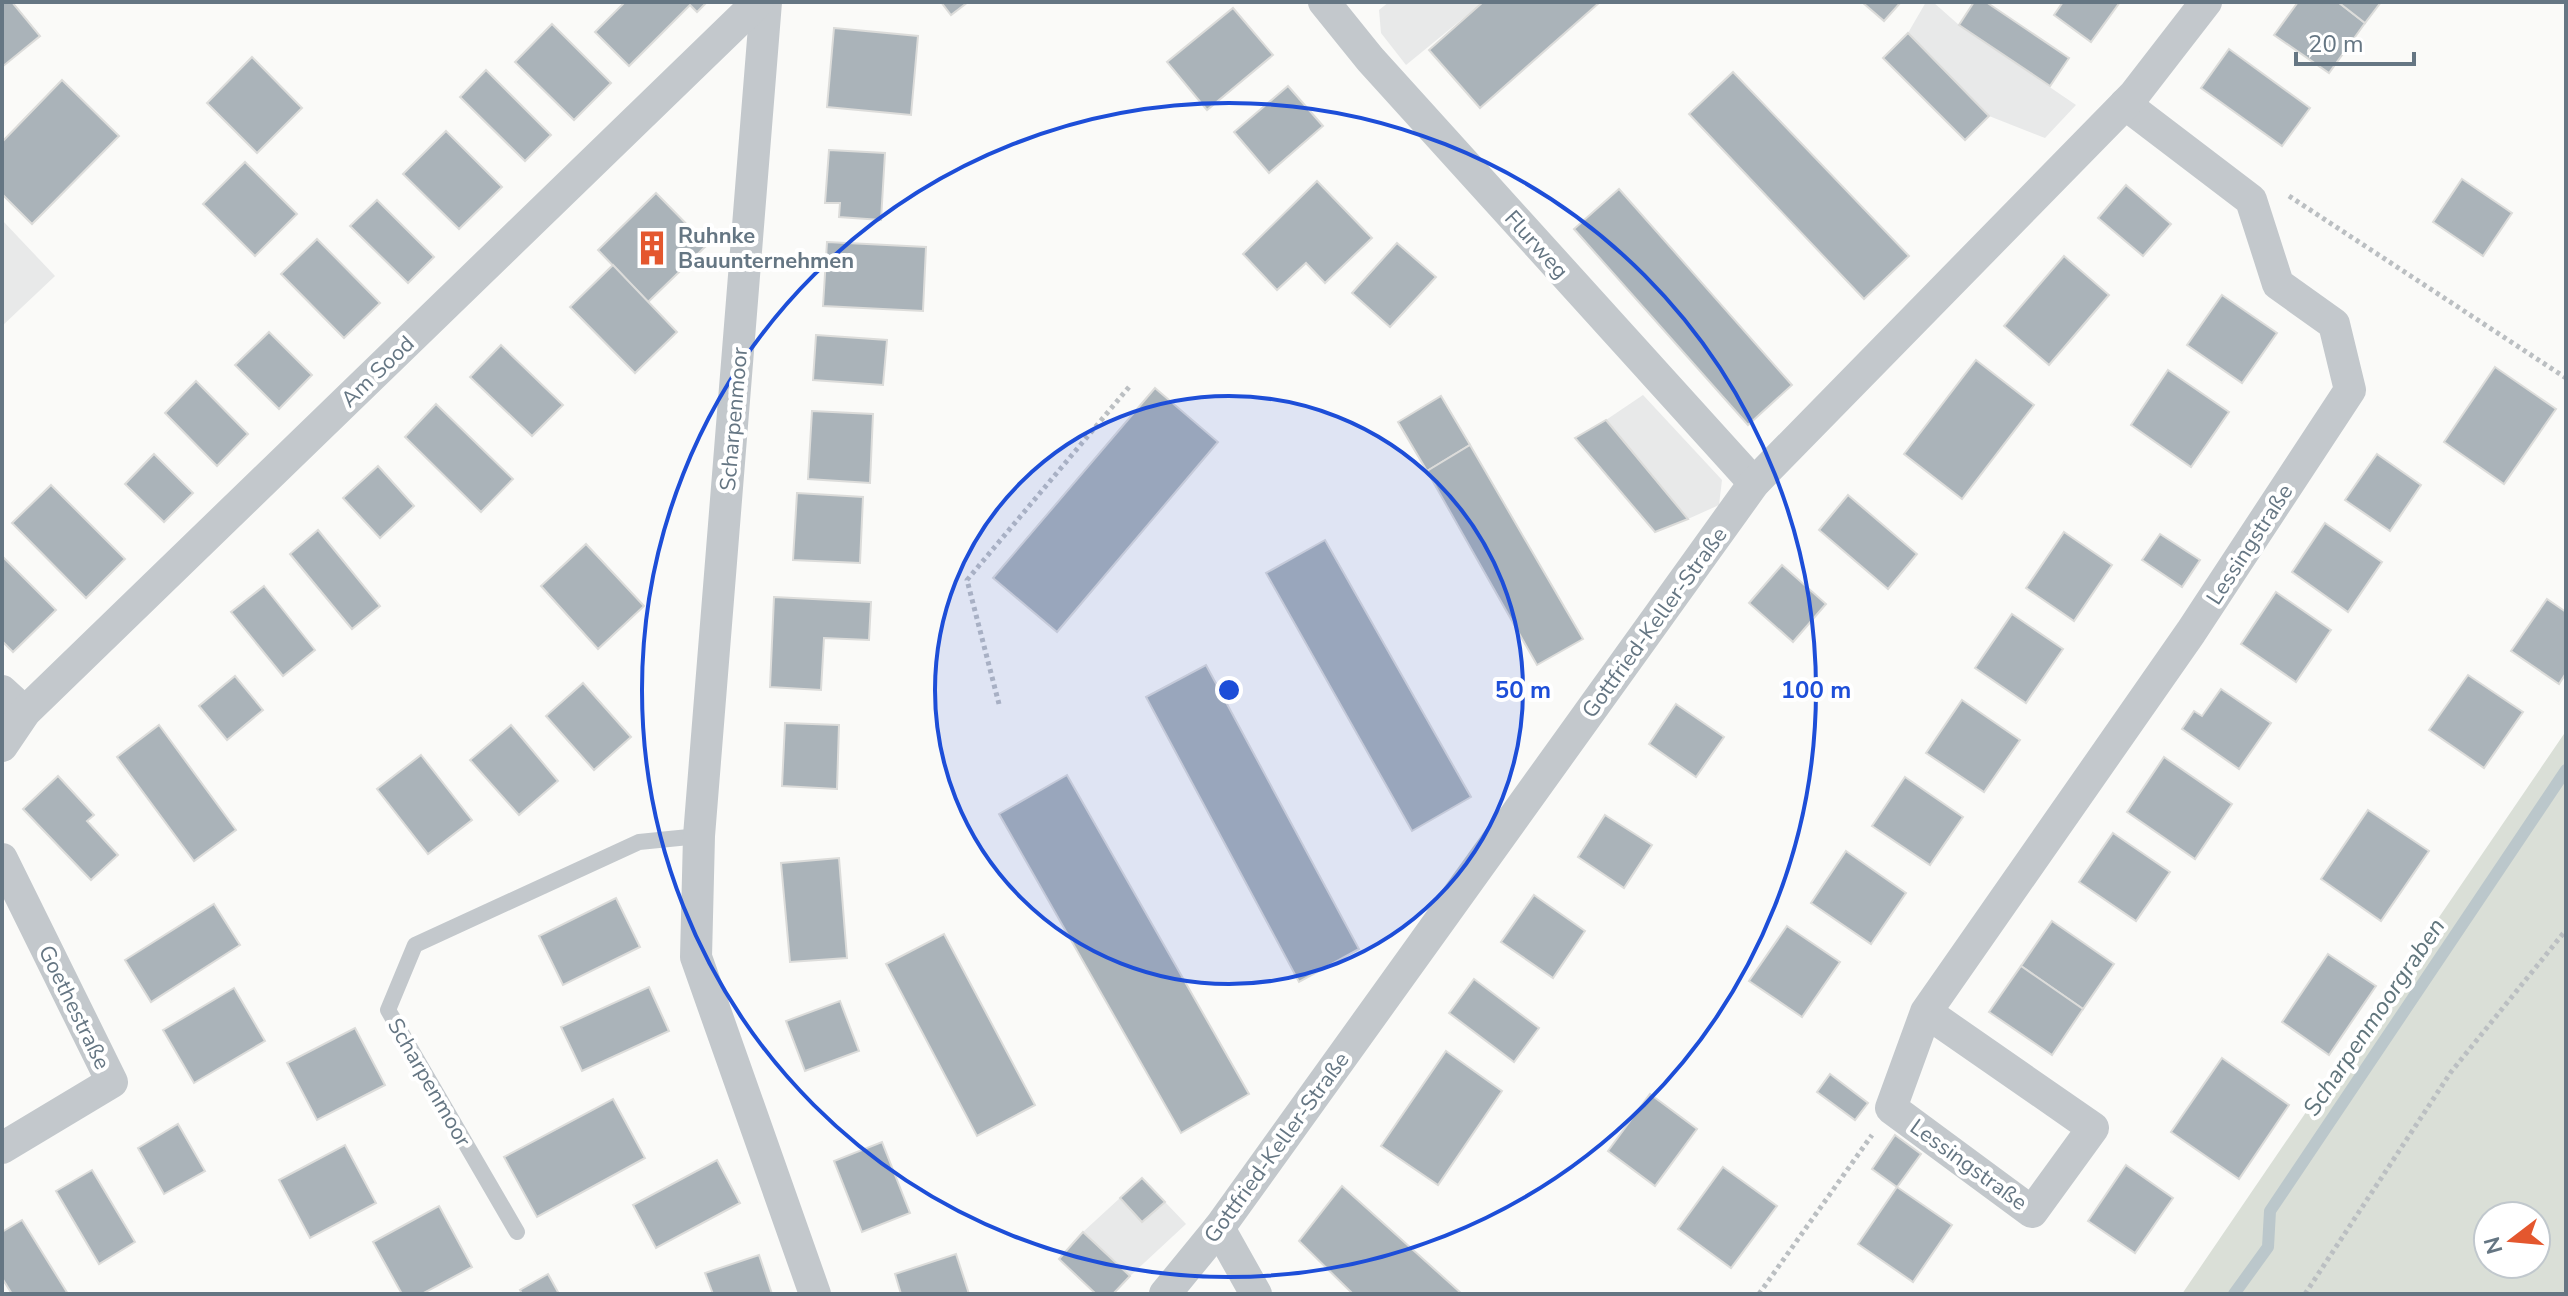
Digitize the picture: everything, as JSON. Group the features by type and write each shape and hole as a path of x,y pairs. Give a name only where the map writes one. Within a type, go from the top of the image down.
{"street":[{"name":"Am Sood","path":"2,746 13,702 758,2"},
{"name":"Scharpenmoor","path":"766,2 699,836 696,957 815,1294"},
{"name":"Flurweg","path":"1324,2 1370,59 1754,483"},
{"name":"Gottfried-Keller-Straße","path":"1165,1294 1219,1228 1754,483 2125,104 2206,2"},
{"name":"Lessingstraße","path":"1926,1012 2093,1128 2032,1212 1891,1108 1926,1012 2191,632 2350,390 2334,324 2278,284 2251,200 2125,104"},
{"name":"Goethestraße","path":"2,859 112,1082 2,1148"},
{"path":"1219,1228 1256,1294"}],"lane":[{"name":"Scharpenmoor","path":"517,1232 388,1010 415,945 639,842 699,836"}],"path":[{"path":"2280,191 2566,378"},
{"path":"999,704 967,580 1129,387"},
{"path":"2305,1294 2451,1072 2566,930"},
{"name":"Lessingstraße","path":"1759,1294 1891,1108"}],"shaded area":[{"path":"1389,2 1483,2 1406,65 1381,33 1379,10"},
{"path":"1926,2 1933,2 1959,25 2076,105 2045,138 1989,116 1908,33"},
{"path":"2,220 55,276 2,326"},
{"path":"1643,395 1722,480 1719,505 1688,519 1606,420"},
{"path":"2566,731 2566,1294 2182,1294"},
{"path":"1120,1198 1142,1222 1165,1202 1186,1224 1130,1276 1083,1232"}],"building":[{"path":"2,2 12,2 40,36 2,67"},
{"path":"625,2 707,2 697,12 690,5 629,66 595,32"},
{"path":"941,2 968,2 951,15"},
{"path":"1483,2 1600,2 1480,108 1429,50"},
{"path":"1862,2 1901,2 1884,21"},
{"path":"1974,2 1986,2 2069,58 2050,86 1959,25"},
{"path":"2063,2 2120,2 2091,42 2054,15"},
{"path":"2298,2 2338,2 2365,23 2329,73 2274,35"},
{"path":"2338,2 2381,2 2365,23"},
{"path":"1233,8 1273,55 1207,110 1167,62"},
{"path":"552,24 611,83 574,120 515,62"},
{"path":"834,28 918,36 911,115 827,107"},
{"path":"1908,33 1989,116 1965,140 1883,58"},
{"path":"2229,49 2310,108 2282,146 2201,88"},
{"path":"252,57 302,108 257,153 207,103"},
{"path":"486,70 551,135 525,161 460,97"},
{"path":"1733,72 1909,256 1864,299 1689,114"},
{"path":"62,80 119,136 32,224 2,194 2,142"},
{"path":"1288,86 1323,126 1269,173 1234,132"},
{"path":"446,131 502,187 459,229 403,174"},
{"path":"829,150 885,153 881,220 839,217 840,203 825,203"},
{"path":"245,162 297,214 255,256 203,204"},
{"path":"2462,179 2512,213 2483,256 2433,222"},
{"path":"1317,181 1372,238 1325,283 1306,263 1277,290 1243,254"},
{"path":"2126,185 2171,224 2143,256 2098,218"},
{"path":"1619,189 1792,385 1748,425 1574,229"},
{"name":"Ruhnke Bauunternehmen","path":"656,193 707,245 648,302 598,250"},
{"path":"377,200 434,257 408,283 350,226"},
{"path":"317,239 380,303 344,338 281,274"},
{"path":"827,242 926,247 923,311 823,306"},
{"path":"1397,243 1436,277 1390,327 1352,293"},
{"path":"2064,256 2109,295 2049,365 2004,326"},
{"path":"613,265 677,332 635,373 570,307"},
{"path":"2222,295 2277,333 2242,383 2187,345"},
{"path":"269,332 312,375 279,409 235,365"},
{"path":"816,335 887,340 883,385 813,380"},
{"path":"501,345 563,405 532,436 470,377"},
{"path":"1976,360 2034,405 1962,499 1904,454"},
{"path":"2495,367 2556,409 2504,484 2444,442"},
{"path":"2168,370 2229,412 2191,467 2131,425"},
{"path":"196,381 248,434 217,466 165,413"},
{"path":"1155,388 1218,442 1057,632 993,578"},
{"path":"1441,396 1470,445 1427,471 1398,422"},
{"path":"436,404 513,479 481,512 405,437"},
{"path":"812,411 873,414 870,483 808,479"},
{"path":"1606,420 1688,519 1655,532 1575,438"},
{"path":"1470,445 1583,639 1537,665 1427,471"},
{"path":"154,454 193,493 164,522 125,484"},
{"path":"2377,454 2421,485 2390,531 2345,500"},
{"path":"378,466 414,506 380,538 343,498"},
{"path":"51,485 125,559 86,598 12,523"},
{"path":"797,493 863,497 860,563 793,560"},
{"path":"1848,495 1917,554 1888,589 1819,530"},
{"path":"2325,523 2382,562 2348,612 2292,572"},
{"path":"318,530 380,606 352,629 290,554"},
{"path":"2064,532 2112,565 2074,621 2026,588"},
{"path":"2160,534 2200,560 2182,587 2142,560"},
{"path":"1325,540 1471,797 1412,831 1266,573"},
{"path":"586,544 644,606 598,649 541,586"},
{"path":"2,556 56,610 13,652 2,641"},
{"path":"1782,565 1826,604 1793,642 1749,603"},
{"path":"264,586 315,650 283,676 231,612"},
{"path":"2276,592 2331,630 2296,682 2241,644"},
{"path":"774,597 871,602 869,640 824,638 821,690 770,687"},
{"path":"2547,599 2566,612 2566,673 2559,684 2511,651"},
{"path":"2012,614 2063,649 2026,703 1975,668"},
{"path":"1206,665 1359,949 1299,982 1146,697"},
{"path":"2468,675 2523,712 2484,768 2429,730"},
{"path":"235,676 263,710 227,740 199,706"},
{"path":"583,683 631,737 594,770 546,716"},
{"path":"2221,689 2271,723 2239,769 2182,729 2194,711 2202,716"},
{"path":"1962,700 2020,740 1984,792 1926,753"},
{"path":"1676,704 1724,737 1696,777 1649,744"},
{"path":"785,723 839,725 837,789 782,786"},
{"path":"159,725 236,830 194,861 117,757"},
{"path":"511,725 558,781 519,815 470,760"},
{"path":"421,755 472,820 428,854 377,789"},
{"path":"2164,757 2232,804 2195,859 2127,812"},
{"path":"1067,775 1249,1094 1181,1133 999,814"},
{"path":"58,776 94,815 87,821 118,855 91,880 23,809"},
{"path":"1905,777 1963,817 1930,865 1872,826"},
{"path":"2368,810 2429,851 2381,921 2321,879"},
{"path":"1605,815 1652,845 1624,888 1578,857"},
{"path":"2113,833 2170,872 2136,921 2079,882"},
{"path":"1846,851 1906,893 1871,944 1811,903"},
{"path":"839,858 847,958 790,962 781,863"},
{"path":"1534,895 1585,931 1553,978 1501,942"},
{"path":"616,898 640,947 563,985 539,936"},
{"path":"214,904 240,945 151,1002 125,960"},
{"path":"2052,921 2114,964 2083,1009 2021,966"},
{"path":"1787,926 1840,962 1802,1017 1749,981"},
{"path":"944,934 1035,1105 977,1136 886,964"},
{"path":"2328,954 2376,986 2329,1055 2282,1022"},
{"path":"2021,966 2083,1009 2052,1055 1989,1012"},
{"path":"1474,979 1539,1028 1514,1062 1449,1013"},
{"path":"649,987 669,1031 582,1071 561,1027"},
{"path":"234,988 265,1041 194,1083 163,1030"},
{"path":"840,1001 859,1051 805,1071 786,1021"},
{"path":"355,1028 385,1085 317,1120 287,1063"},
{"path":"1446,1051 1502,1091 1438,1185 1381,1146"},
{"path":"2222,1058 2289,1105 2239,1179 2171,1132"},
{"path":"1830,1074 1868,1103 1855,1120 1817,1092"},
{"path":"1650,1094 1697,1129 1655,1186 1608,1151"},
{"path":"613,1099 645,1158 537,1217 504,1157"},
{"path":"178,1124 205,1171 164,1194 138,1148"},
{"path":"1895,1135 1921,1154 1897,1187 1872,1169"},
{"path":"882,1142 910,1213 862,1232 834,1161"},
{"path":"345,1145 376,1203 310,1238 279,1180"},
{"path":"717,1160 740,1203 656,1248 633,1205"},
{"path":"2126,1165 2173,1198 2135,1253 2088,1221"},
{"path":"1723,1167 1777,1206 1731,1268 1678,1229"},
{"path":"92,1170 135,1242 99,1264 56,1191"},
{"path":"1142,1178 1165,1202 1142,1222 1120,1198"},
{"path":"1342,1186 1462,1294 1353,1294 1299,1241"},
{"path":"1897,1187 1952,1225 1913,1282 1858,1244"},
{"path":"439,1206 472,1267 422,1294 402,1294 373,1242"},
{"path":"22,1220 68,1294 12,1294 2,1278 2,1232"},
{"path":"1083,1232 1130,1276 1113,1294 1096,1294 1059,1259"},
{"path":"956,1254 969,1294 901,1294 895,1274"},
{"path":"759,1255 772,1294 713,1294 705,1273"},
{"path":"548,1274 559,1294 522,1294 520,1290"}],"waterway":[{"name":"Scharpenmoorgraben","path":"2234,1294 2268,1247 2270,1211 2566,770"}],"place":[{"name":"Ruhnke Bauunternehmen","path":"652,248"}]}
